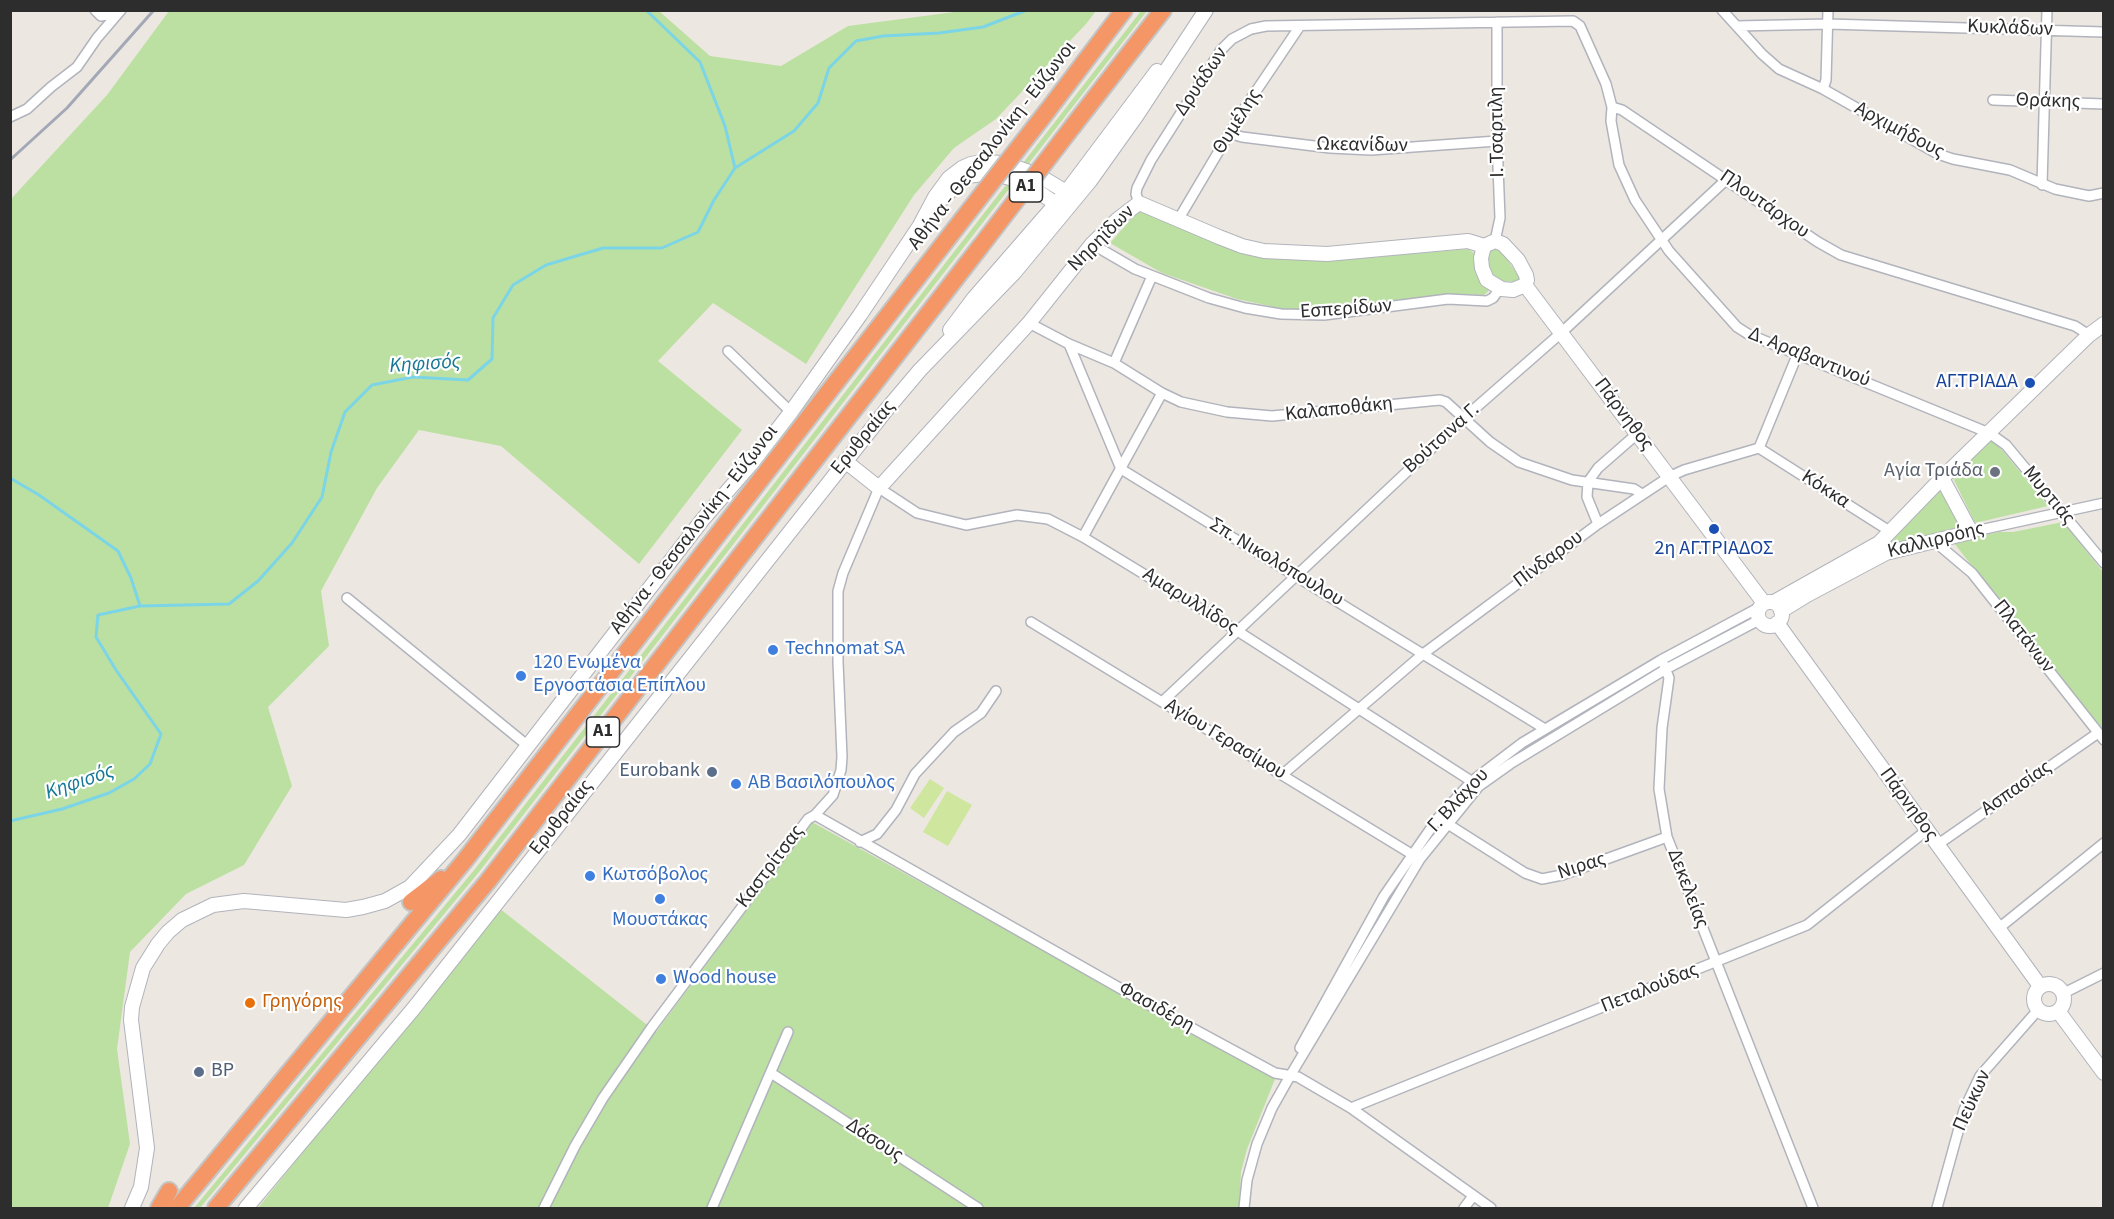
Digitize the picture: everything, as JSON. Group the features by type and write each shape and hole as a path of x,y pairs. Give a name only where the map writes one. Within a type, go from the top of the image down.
{"highway":[{"name":"Αθήνα - Θεσσαλονίκη - Εύζωνοι","path":"177,1209 465,861 1125,10"},
{"name":"Α1","path":"216,1209 488,881 1163,10"},
{"path":"411,903 465,861"},
{"path":"159,1209 169,1191"}],"main road":[{"name":"Ερυθραίας","path":"246,1209 414,1008 845,461 920,370 974,298 1071,195 1128,108 1206,10"},
{"path":"132,1209 141,1186 147,1148 131,1020 132,1007 143,968 158,944 182,920 213,905 244,901 346,910 363,908 394,897 417,881 445,850 528,746 703,519 751,464 791,412 860,315 918,226 934,197 949,178 971,164 1004,163 1026,170 1071,195"},
{"path":"918,226 956,184 967,176 975,174 992,173 1024,182 1060,207"},
{"name":"Νηρηϊδων","path":"879,488 1029,323 1092,244 1139,203 1242,246 1285,253 1327,254 1468,241 1489,244"},
{"path":"1489,244 1503,244 1518,260 1526,275 1525,285 1513,290 1500,288 1492,284 1484,275 1480,263 1489,244"},
{"name":"Πάρνηθος","path":"1525,285 1769,611 2040,986"},
{"path":"1769,611 1869,550 1891,532 1942,478 2103,324"},
{"path":"845,461 879,488"},
{"path":"1942,478 1971,532"},
{"name":"Καλλιρρόης","path":"1769,611 1882,554 1971,532"},
{"path":"2046,983 2060,987 2064,993 2064,1003 2058,1011 2047,1014 2038,1010 2034,1003 2034,996 2040,986 2046,983"},
{"path":"2058,1011 2103,1073"}],"street":[{"path":"95,10 101,16 110,16 120,11"},
{"name":"Αρχιμήδους","path":"1722,10 1762,54 1779,69 1823,89 1946,157 2010,170 2042,185 2080,195 2103,193"},
{"path":"1823,89 1826,80 1828,10"},
{"path":"2042,185 2047,10"},
{"path":"10,117 27,109 77,67 120,11"},
{"path":"1497,22 1574,21 1580,26 1606,84 1612,107"},
{"name":"Δρυάδων","path":"1139,203 1136,194 1144,170 1227,44 1251,29 1497,22"},
{"name":"Ι. Τσαρτιλη","path":"1489,244 1500,218 1497,141 1497,22"},
{"name":"Κυκλάδων","path":"1737,26 1828,24 2103,32"},
{"name":"Θυμέλης","path":"1178,220 1229,133 1300,26"},
{"name":"Θράκης","path":"1993,100 2103,104"},
{"name":"Πλουτάρχου","path":"1612,107 1622,110 1818,242 1841,255 2075,326 2089,335"},
{"name":"Δ. Αραβαντινού","path":"1612,107 1611,121 1619,165 1635,200 1661,239 1695,282 1741,330 1989,433"},
{"name":"Ωκεανίδων","path":"1229,133 1242,137 1330,148 1371,150 1497,141"},
{"name":"Βούτσινα Γ.","path":"1162,702 1464,418 1561,333 1726,179"},
{"name":"Εσπερίδων","path":"1092,244 1127,265 1152,276 1227,304 1267,312 1314,315 1448,299 1487,301 1493,298 1500,288"},
{"path":"1114,363 1152,276"},
{"name":"Καλαποθάκη","path":"1029,323 1069,344 1114,363 1180,402 1246,415 1272,416 1440,400 1446,402 1481,435 1519,462 1552,474 1634,489 1642,494"},
{"path":"1069,344 1121,469"},
{"path":"728,351 791,412"},
{"path":"1760,448 1798,353"},
{"path":"1083,537 1162,393"},
{"path":"1598,524 1587,497 1588,482 1598,468 1638,433"},
{"name":"Μυρτιάς","path":"1989,433 2006,445 2103,563"},
{"name":"Πίνδαρου","path":"1282,775 1423,654 1598,524 1669,477 1684,470 1760,448"},
{"name":"Κόκκα","path":"1760,448 1891,532"},
{"name":"Σπ. Νικολόπουλου","path":"1121,469 1296,574 1545,729"},
{"name":"Αμαρυλλίδος","path":"879,488 917,513 966,525 1017,515 1048,519 1083,537 1239,632 1475,784"},
{"name":"Καστρίτσας","path":"544,1209 575,1146 652,1027 808,819 815,815 833,795 841,770 842,757 838,662 840,581 879,488"},
{"name":"Καλλιρρόης","path":"1971,532 2103,503"},
{"name":"Πλατάνων","path":"1934,541 1972,573 2101,737"},
{"path":"347,598 528,746"},
{"name":"Γ. Βλάχου","path":"1417,856 1438,818 1522,743 1661,660 1769,611"},
{"name":"Γ. Βλάχου","path":"1244,1209 1247,1180 1257,1144 1300,1050 1379,906 1417,856 1448,824 1475,784 1666,669 1769,611"},
{"name":"Αγίου Γερασίμου","path":"1031,622 1417,856"},
{"name":"Δεκελείας","path":"1661,660 1669,678 1662,728 1659,782 1661,809 1667,837 1813,1209"},
{"path":"860,842 877,834 896,810 915,774 954,732 981,713 996,691"},
{"name":"Ασπασίας","path":"1937,844 2101,737"},
{"name":"Φασιδέρη","path":"815,815 1153,1007 1275,1073 1298,1077 1351,1108 1491,1209"},
{"name":"Νιρας","path":"1438,818 1525,873 1542,879 1562,875 1667,837"},
{"name":"Πεταλούδας","path":"1351,1108 1807,925 1926,831"},
{"path":"1999,928 2103,843"},
{"path":"2064,993 2103,973"},
{"name":"Πεύκων","path":"1937,1209 1964,1110 1980,1076 2038,1010"},
{"path":"712,1209 788,1032"},
{"name":"Δάσους","path":"771,1073 978,1209"},
{"path":"1464,1209 1473,1196"}],"green space":[{"path":"169,11 659,11 710,56 781,66 848,26 962,11 1096,11 996,119 954,148 914,195 806,364 713,303 658,361 742,430 639,564 501,446 419,430 377,488 321,591 329,646 268,707 292,786 244,865 186,894 130,952 117,1049 130,1144 108,1208 11,1208 11,199 107,95"},
{"path":"1141,11 1147,11 479,872 200,1208 194,1208 475,869"},
{"path":"1140,209 1212,241 1322,260 1468,249 1477,255 1474,265 1477,275 1492,288 1484,295 1459,294 1350,308 1293,311 1237,299 1162,273 1110,243"},
{"path":"1496,249 1503,254 1520,278 1519,282 1497,281 1489,273 1485,259 1488,250"},
{"path":"1991,440 2003,451 2048,506 1975,523 1953,478"},
{"path":"1941,487 1964,529 1891,545 1889,540"},
{"path":"2063,522 2103,572 2103,734 1954,543 1974,537"},
{"path":"930,779 944,788 924,818 910,808"},
{"path":"947,791 972,805 948,846 923,832"},
{"path":"812,822 1275,1079 1247,1149 1241,1172 1239,1208 258,1208 499,908 656,1032"}],"waterway":[{"path":"646,10 700,62 725,126 735,168"},
{"name":"Κηφισός","path":"10,821 62,809 109,793 134,779 150,764 161,734 96,637 98,615 140,606 229,604 258,581 292,543 322,497 331,452 345,412 372,385 413,377 468,380 492,359 493,318 513,285 546,265 603,248 662,248 698,232 714,200 735,168 794,131 818,103 829,68 856,41 883,36 939,33 983,27 1027,10"},
{"path":"10,478 39,495 118,551 131,578 140,606"}],"railway":[{"path":"10,160 67,108 154,10"}],"place":[{"name":"ΑΓ.ΤΡΙΑΔΑ","path":"2030,383"},
{"name":"Αγία Τριάδα","path":"1995,472"},
{"name":"2η ΑΓ.ΤΡΙΑΔΟΣ","path":"1714,529"},
{"name":"Technomat SA","path":"773,650"},
{"name":"120 Ενωμένα Εργοστάσια Επίπλου","path":"521,676"},
{"name":"Eurobank","path":"712,772"},
{"name":"ΑΒ Βασιλόπουλος","path":"736,784"},
{"name":"Κωτσόβολος","path":"590,876"},
{"name":"Μουστάκας","path":"660,899"},
{"name":"Wood house","path":"661,979"},
{"name":"Γρηγόρης","path":"250,1003"},
{"name":"BP","path":"199,1072"}]}
